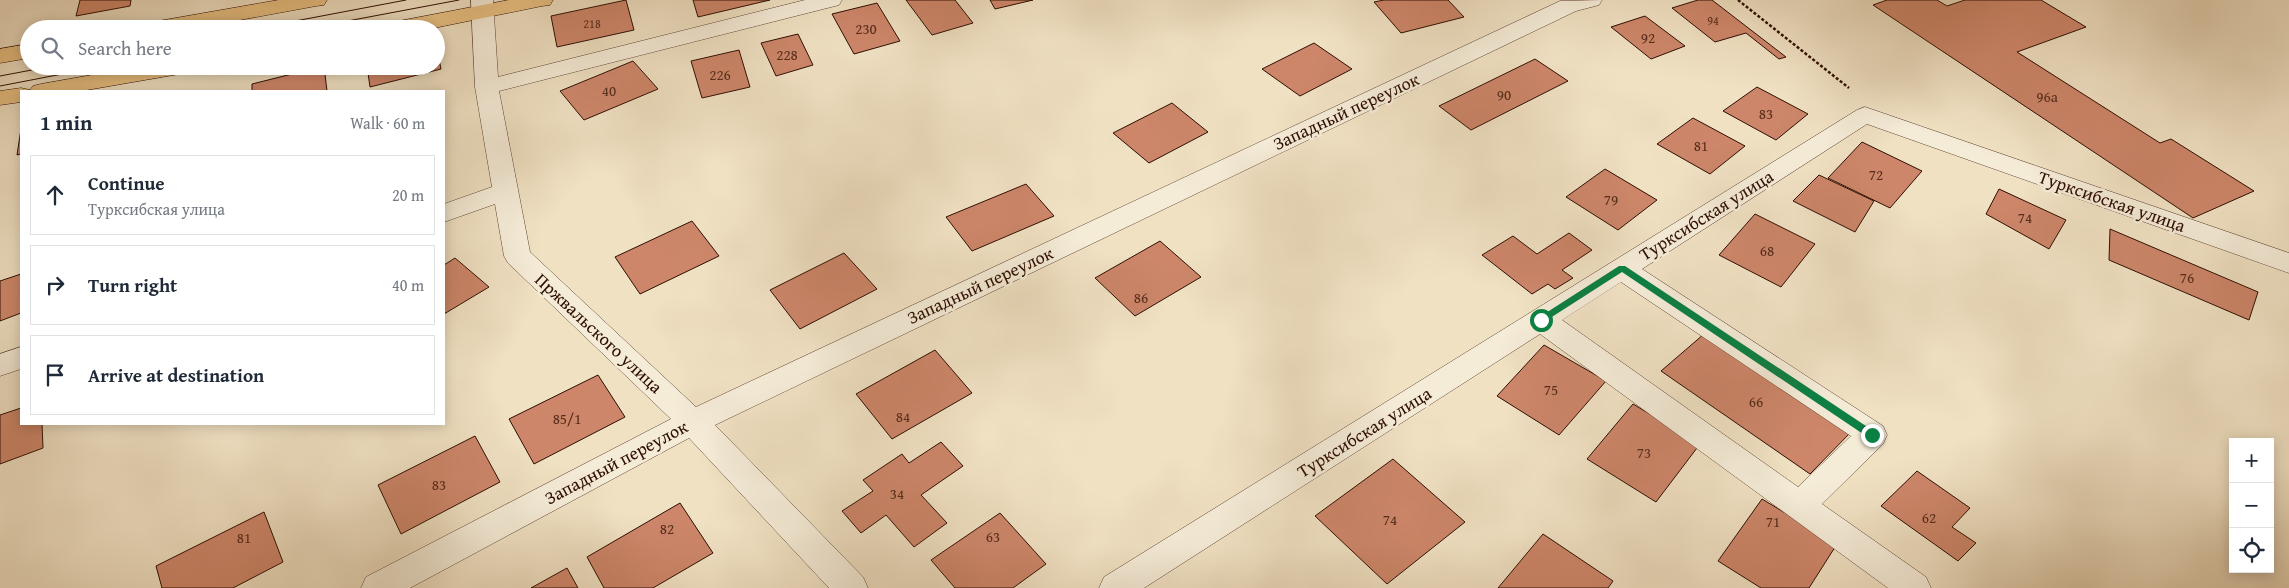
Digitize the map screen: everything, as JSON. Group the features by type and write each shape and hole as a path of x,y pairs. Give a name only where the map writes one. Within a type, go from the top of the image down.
{"highway":[{"path":"204,20 316,0"},
{"path":"428,20 482,6 542,0"},
{"path":"0,56 20,53"},
{"path":"47,90 133,75"},
{"path":"0,98 20,95"}],"street":[{"path":"487,87 831,0"},
{"name":"Западный переулок","path":"378,588 693,422 1559,10 1591,0"},
{"name":"Пржвальского улица","path":"482,6 487,87 517,256 693,422 851,588"},
{"name":"Турксибская улица","path":"1116,588 1864,114 2289,263"},
{"path":"445,213 506,191"},
{"path":"1622,268 1872,435 1800,506"},
{"path":"1541,320 1914,588"},
{"path":"0,365 20,358"}],"path":[{"path":"1738,0 1852,92 1864,114"}],"building":[{"path":"80,0 131,0 130,6 76,16"},
{"path":"626,0 634,30 557,47 551,16"},
{"path":"693,0 770,0 698,17"},
{"path":"906,0 955,0 973,23 932,35"},
{"path":"990,0 1033,0 995,9"},
{"path":"1384,0 1448,0 1464,17 1401,33 1374,2"},
{"path":"1698,0 1712,0 1786,57 1779,59 1746,33 1715,42 1672,8"},
{"path":"1887,0 1937,0 1947,6 1965,0 2041,0 2086,27 2017,52 2160,143 2171,139 2254,191 2193,218 1873,5"},
{"path":"877,3 900,41 854,54 832,14"},
{"path":"1645,16 1685,46 1651,59 1611,27"},
{"path":"798,34 813,65 776,76 761,43"},
{"path":"1314,43 1352,69 1300,96 1262,69"},
{"path":"739,50 750,87 702,98 691,61"},
{"path":"1535,59 1568,81 1471,130 1439,106"},
{"path":"633,61 658,89 584,120 560,91"},
{"path":"288,75 325,75 327,90 252,90 252,84"},
{"path":"368,75 417,75 370,87"},
{"path":"1757,87 1808,114 1776,140 1723,111"},
{"path":"1172,103 1208,132 1149,163 1113,133"},
{"path":"1693,118 1745,146 1710,174 1657,144"},
{"path":"20,136 20,154 17,155"},
{"path":"1862,142 1922,171 1890,208 1828,178"},
{"path":"1605,169 1657,200 1618,230 1566,197"},
{"path":"1819,175 1874,201 1855,232 1793,201"},
{"path":"1026,184 1054,216 972,251 946,217"},
{"path":"1999,189 2066,220 2049,249 1986,214"},
{"path":"1755,214 1815,244 1781,287 1719,255"},
{"path":"692,221 719,256 640,294 615,257"},
{"path":"2110,229 2258,292 2249,320 2109,260"},
{"path":"1569,233 1592,250 1562,270 1573,278 1555,289 1548,284 1532,294 1482,255 1513,236 1537,254"},
{"path":"1160,241 1201,277 1135,316 1095,278"},
{"path":"844,253 877,289 800,329 770,290"},
{"path":"455,258 489,287 445,313 445,264"},
{"path":"20,274 20,313 0,321 0,281"},
{"path":"1704,334 1852,431 1810,474 1661,371"},
{"path":"1544,345 1606,381 1559,435 1497,396"},
{"path":"935,350 972,393 892,439 856,394"},
{"path":"598,375 625,417 534,464 509,419"},
{"path":"1633,404 1700,444 1656,502 1587,459"},
{"path":"20,408 20,425 42,425 43,448 0,464 0,415"},
{"path":"475,436 500,482 401,534 378,485"},
{"path":"941,442 963,466 921,495 947,523 914,547 886,515 861,533 842,511 873,491 863,480 902,454 909,463"},
{"path":"1393,459 1465,522 1387,584 1315,516"},
{"path":"1917,471 1970,508 1952,527 1976,543 1958,561 1881,506"},
{"path":"1762,499 1837,544 1809,588 1761,588 1718,561"},
{"path":"680,503 713,553 653,588 604,588 587,557"},
{"path":"264,512 283,562 233,588 162,588 156,566"},
{"path":"1000,513 1046,564 1013,588 955,588 931,560"},
{"path":"1543,534 1613,581 1608,588 1498,588"},
{"path":"567,568 578,588 531,588"}],"tram line":[{"path":"300,20 406,0"},
{"path":"353,20 459,0"},
{"path":"0,76 20,72"},
{"path":"0,86 57,75"}],"route":[{"path":"1541,320 1622,268 1872,435"}]}
